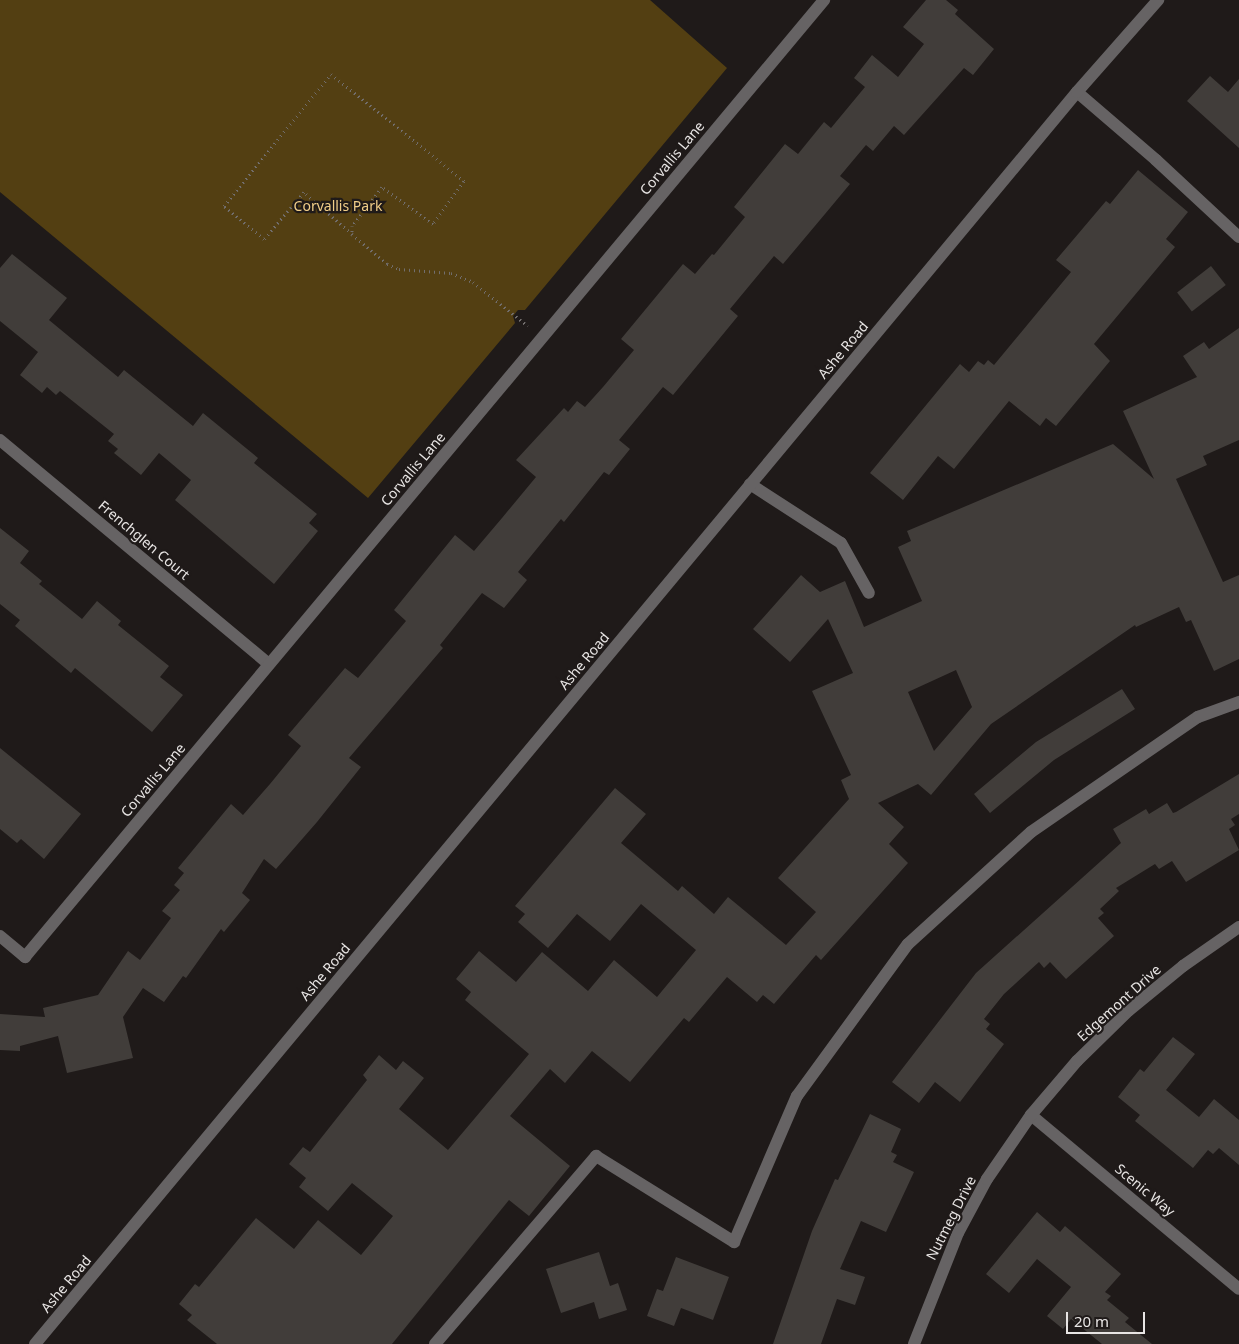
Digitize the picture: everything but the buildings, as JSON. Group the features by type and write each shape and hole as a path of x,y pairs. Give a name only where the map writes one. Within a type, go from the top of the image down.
{"street":[{"name":"Corvallis Lane","path":"0,936 25,957 824,0"},
{"name":"Ashe Road","path":"35,1344 1077,92 1158,0"},
{"path":"1077,92 1156,160 1239,237"},
{"name":"Frenchglen Court","path":"0,440 269,664"},
{"path":"750,484 841,544 869,593"},
{"path":"435,1344 596,1156 734,1242 797,1096 908,944 1031,832 1198,717 1239,702"},
{"name":"Edgemont Drive","path":"1031,1115 1077,1061 1128,1011 1183,966 1239,927"},
{"name":"Scenic Way","path":"1031,1115 1239,1289"},
{"name":"Nutmeg Drive","path":"914,1344 958,1233 987,1179 1031,1115"}],"path":[{"path":"352,234 352,226 382,187 433,224 464,181 331,74 224,206 264,239 304,192 352,234 389,265 451,273 474,282 542,338"}],"green space":[{"name":"Corvallis Park","path":"0,0 650,0 727,68 525,310 518,310 513,316 515,323 368,498 0,192"}]}
